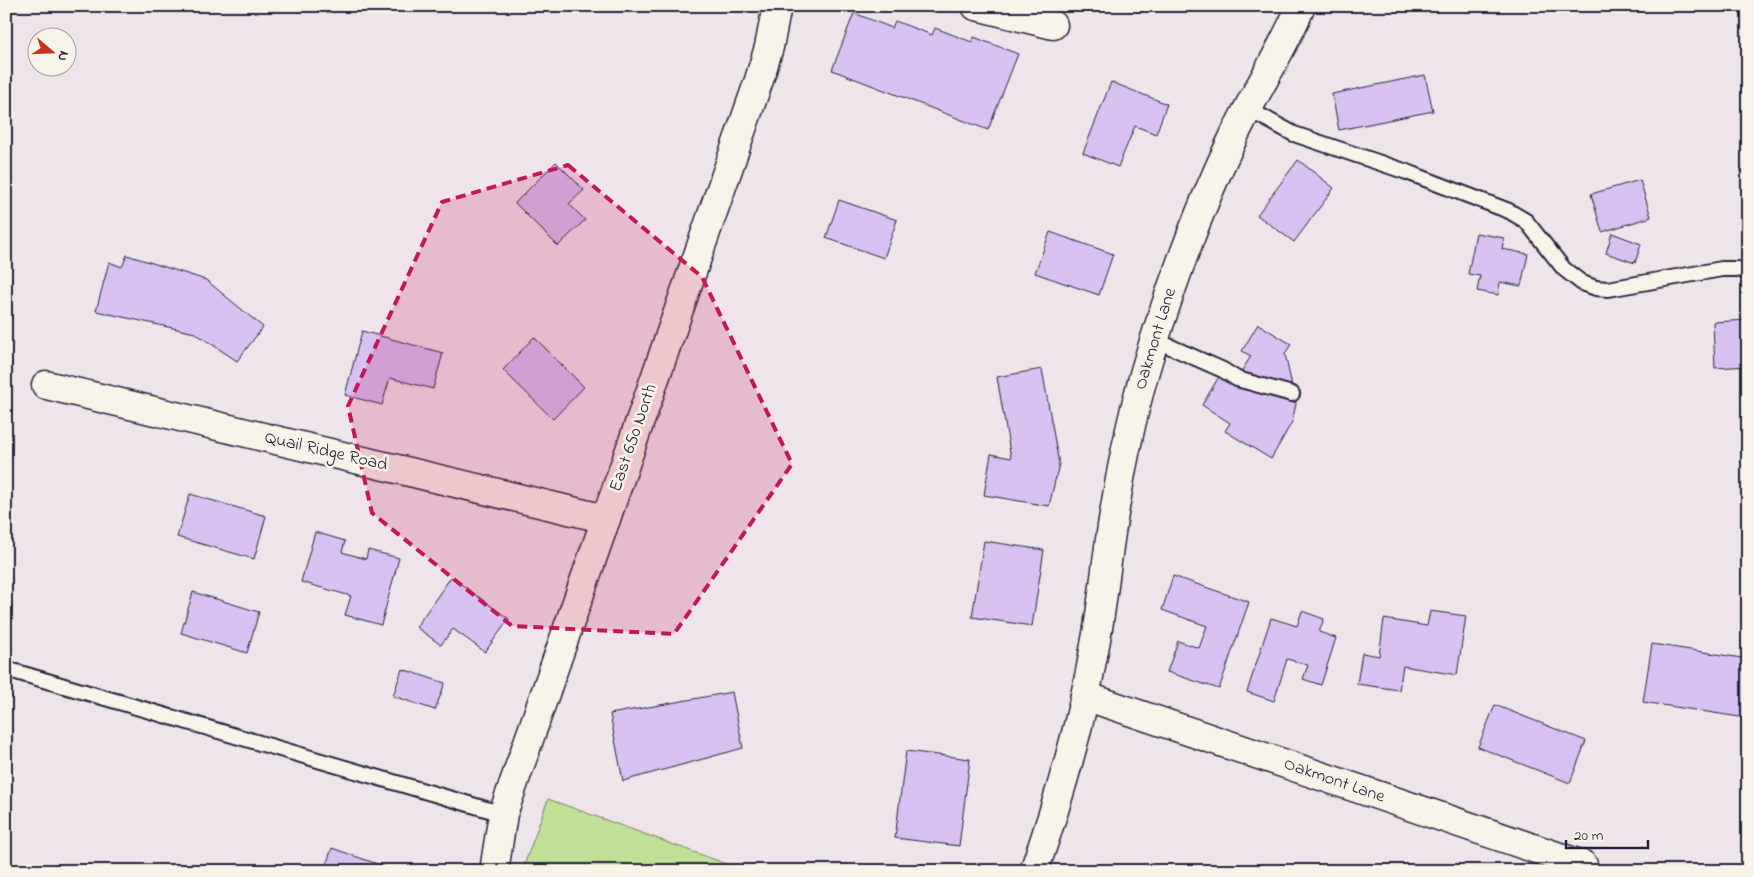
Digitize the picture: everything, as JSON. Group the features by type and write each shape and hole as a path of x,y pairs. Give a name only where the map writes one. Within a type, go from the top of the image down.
{"street":[{"name":"East 650 North","path":"494,871 503,814 759,80 769,47 777,6"},
{"path":"976,6 1053,24"},
{"name":"Oakmont Lane","path":"1034,871 1069,763 1085,696 1102,602 1120,476 1133,419 1155,340 1171,290 1213,181 1301,6"},
{"name":"Quail Ridge Road","path":"46,385 606,518"},
{"name":"Oakmont Lane","path":"1085,696 1583,866"}],"lane":[{"path":"1248,109 1294,134 1407,172 1509,211 1526,221 1564,269 1582,283 1596,288 1608,289 1722,269 1738,269 1748,272"},
{"path":"1155,340 1223,370 1237,379 1292,394"},
{"path":"6,669 503,814"}],"highlighted area":[{"path":"568,165 702,277 792,464 674,634 512,626 372,513 348,406 442,202"}],"green space":[{"path":"548,799 746,871 522,871"}],"building":[{"path":"854,13 892,28 895,21 932,35 935,28 972,42 974,37 1018,54 988,130 832,70"},
{"path":"1425,75 1433,111 1339,130 1332,94"},
{"path":"1111,82 1167,104 1156,134 1135,126 1118,167 1083,153"},
{"path":"1298,160 1334,188 1294,242 1257,215"},
{"path":"556,162 584,190 569,204 585,220 558,246 515,203"},
{"path":"1640,180 1651,217 1602,232 1591,194"},
{"path":"839,200 897,220 884,258 826,238"},
{"path":"1050,232 1113,254 1099,295 1035,273"},
{"path":"1476,233 1504,238 1502,249 1528,254 1521,286 1500,282 1498,295 1477,291 1480,276 1468,274"},
{"path":"1612,233 1641,244 1635,263 1606,253"},
{"path":"127,255 206,280 263,327 237,361 195,333 96,311 109,262 122,267"},
{"path":"1748,320 1748,366 1715,368 1713,322"},
{"path":"1258,324 1291,344 1285,354 1296,404 1292,422 1271,459 1225,431 1230,423 1202,405 1223,370 1237,379 1251,356 1242,351"},
{"path":"362,331 443,353 433,389 390,378 382,405 345,395"},
{"path":"534,337 584,387 553,419 503,370"},
{"path":"1042,369 1059,464 1049,506 984,495 991,454 1011,458 997,377"},
{"path":"190,494 266,516 254,559 177,537"},
{"path":"315,532 345,541 342,552 366,559 368,550 399,558 381,625 345,615 351,596 301,582"},
{"path":"984,541 1044,550 1032,626 972,617"},
{"path":"1173,576 1249,602 1219,689 1167,672 1178,641 1199,648 1207,626 1162,610"},
{"path":"451,577 509,619 485,652 453,629 441,645 416,627"},
{"path":"193,592 259,612 247,653 181,633"},
{"path":"1302,611 1324,619 1319,632 1336,638 1321,685 1303,679 1308,665 1287,659 1274,701 1247,692 1271,618 1297,626"},
{"path":"1430,611 1466,616 1457,675 1403,666 1399,690 1357,684 1362,653 1379,656 1384,619 1427,626"},
{"path":"1652,644 1748,659 1746,718 1643,702"},
{"path":"402,669 445,683 435,710 393,696"},
{"path":"732,692 743,748 623,781 610,714"},
{"path":"1495,705 1586,741 1570,783 1478,747"},
{"path":"906,751 970,759 959,846 895,838"},
{"path":"332,848 397,871 324,871"}]}
